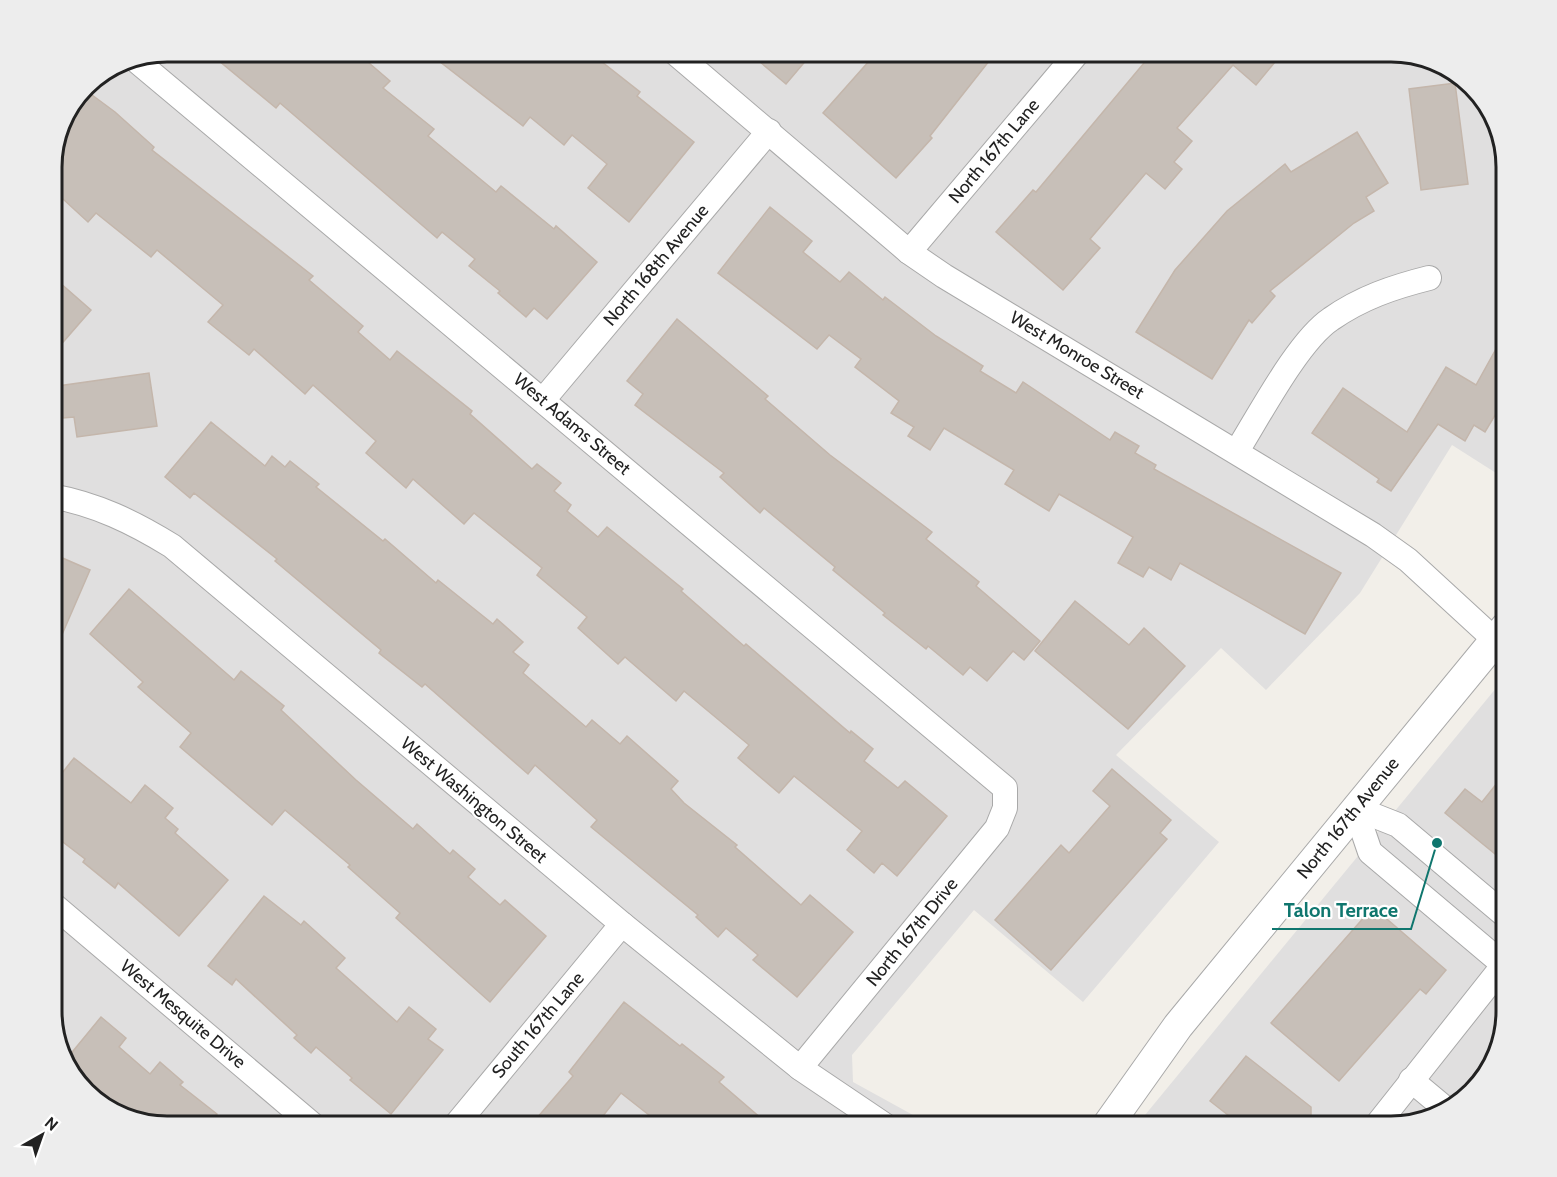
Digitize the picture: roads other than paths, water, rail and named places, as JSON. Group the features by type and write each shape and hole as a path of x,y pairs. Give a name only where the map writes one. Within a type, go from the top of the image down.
{"street":[{"name":"West Monroe Street","path":"686,62 909,252 944,276 1237,451 1408,560 1496,630"},
{"name":"North 167th Lane","path":"909,252 1070,62"},
{"name":"West Adams Street","path":"142,65 1005,788"},
{"name":"North 168th Avenue","path":"543,400 769,131"},
{"path":"1237,451 1295,359 1329,320 1383,290 1429,278"},
{"name":"West Washington Street","path":"62,498 105,510 137,525 172,546 622,924 800,1068 871,1116"},
{"name":"North 167th Avenue","path":"1114,1116 1178,1026 1355,808 1496,640"},
{"name":"North 167th Drive","path":"800,1068 997,828 1005,808 1005,788"},
{"path":"1355,808 1398,825 1496,908"},
{"path":"1355,808 1370,852 1496,957"},
{"name":"West Mesquite Drive","path":"62,912 302,1116"},
{"name":"South 167th Lane","path":"463,1116 622,924"},
{"path":"1384,1116 1496,975"},
{"path":"1412,1080 1439,1104"}],"place":[{"name":"Talon Terrace","path":"1437,843"}]}
